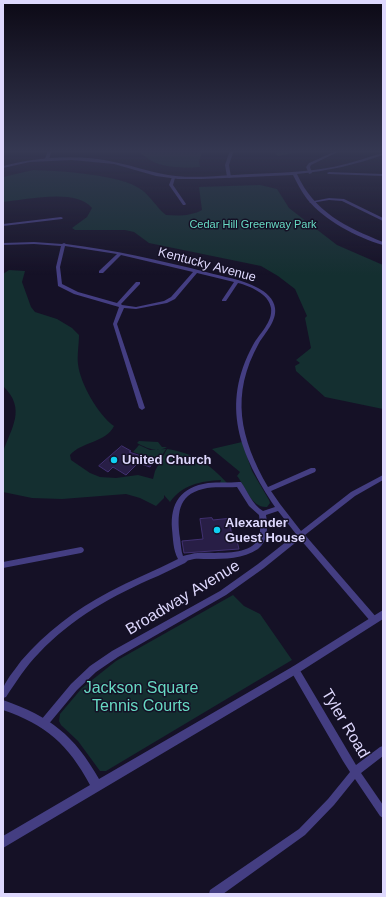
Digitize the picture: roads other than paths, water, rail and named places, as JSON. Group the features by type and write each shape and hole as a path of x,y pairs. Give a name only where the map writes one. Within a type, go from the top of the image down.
{"street":[{"path":"176,192 184,204"},
{"path":"303,192 311,202 339,222 383,244"},
{"path":"311,202 329,199 343,200 383,220"},
{"path":"3,225 61,218"},
{"name":"Kentucky Avenue","path":"3,244 64,244 120,254 237,282 262,292 269,299 273,308 272,318 250,354 245,367 239,400 244,442 257,473 279,508 374,620"},
{"path":"64,244 58,267 58,282 60,286 76,293 120,305 136,308 169,300 179,293 195,272"},
{"path":"101,272 120,254"},
{"path":"224,300 237,282"},
{"path":"138,284 120,305 115,324 142,408"},
{"path":"267,490 313,470"},
{"name":"Broadway Avenue","path":"44,722 74,687 93,669 115,654 223,593 353,494 383,477"},
{"path":"3,694 13,678 53,632 76,614 139,581 168,569 190,557 238,554 256,546 262,537 264,526 262,514 251,506 238,484 200,487 187,494 178,503 174,513 179,555 182,561"},
{"path":"262,514 279,508"},
{"path":"3,565 81,550"},
{"path":"3,842 295,670 383,614"},
{"name":"Tyler Road","path":"295,670 346,758 356,770 383,813"},
{"path":"3,705 24,712 44,722 69,743 80,756 97,786"},
{"path":"214,894 302,832 331,802 356,770 383,750"}],"place":[{"name":"United Church","path":"114,460"},
{"name":"Alexander Guest House","path":"217,530"}],"park label":[{"name":"Cedar Hill Greenway Park","path":"253,225"},
{"name":"Jackson Square Tennis Courts","path":"141,698"}]}
